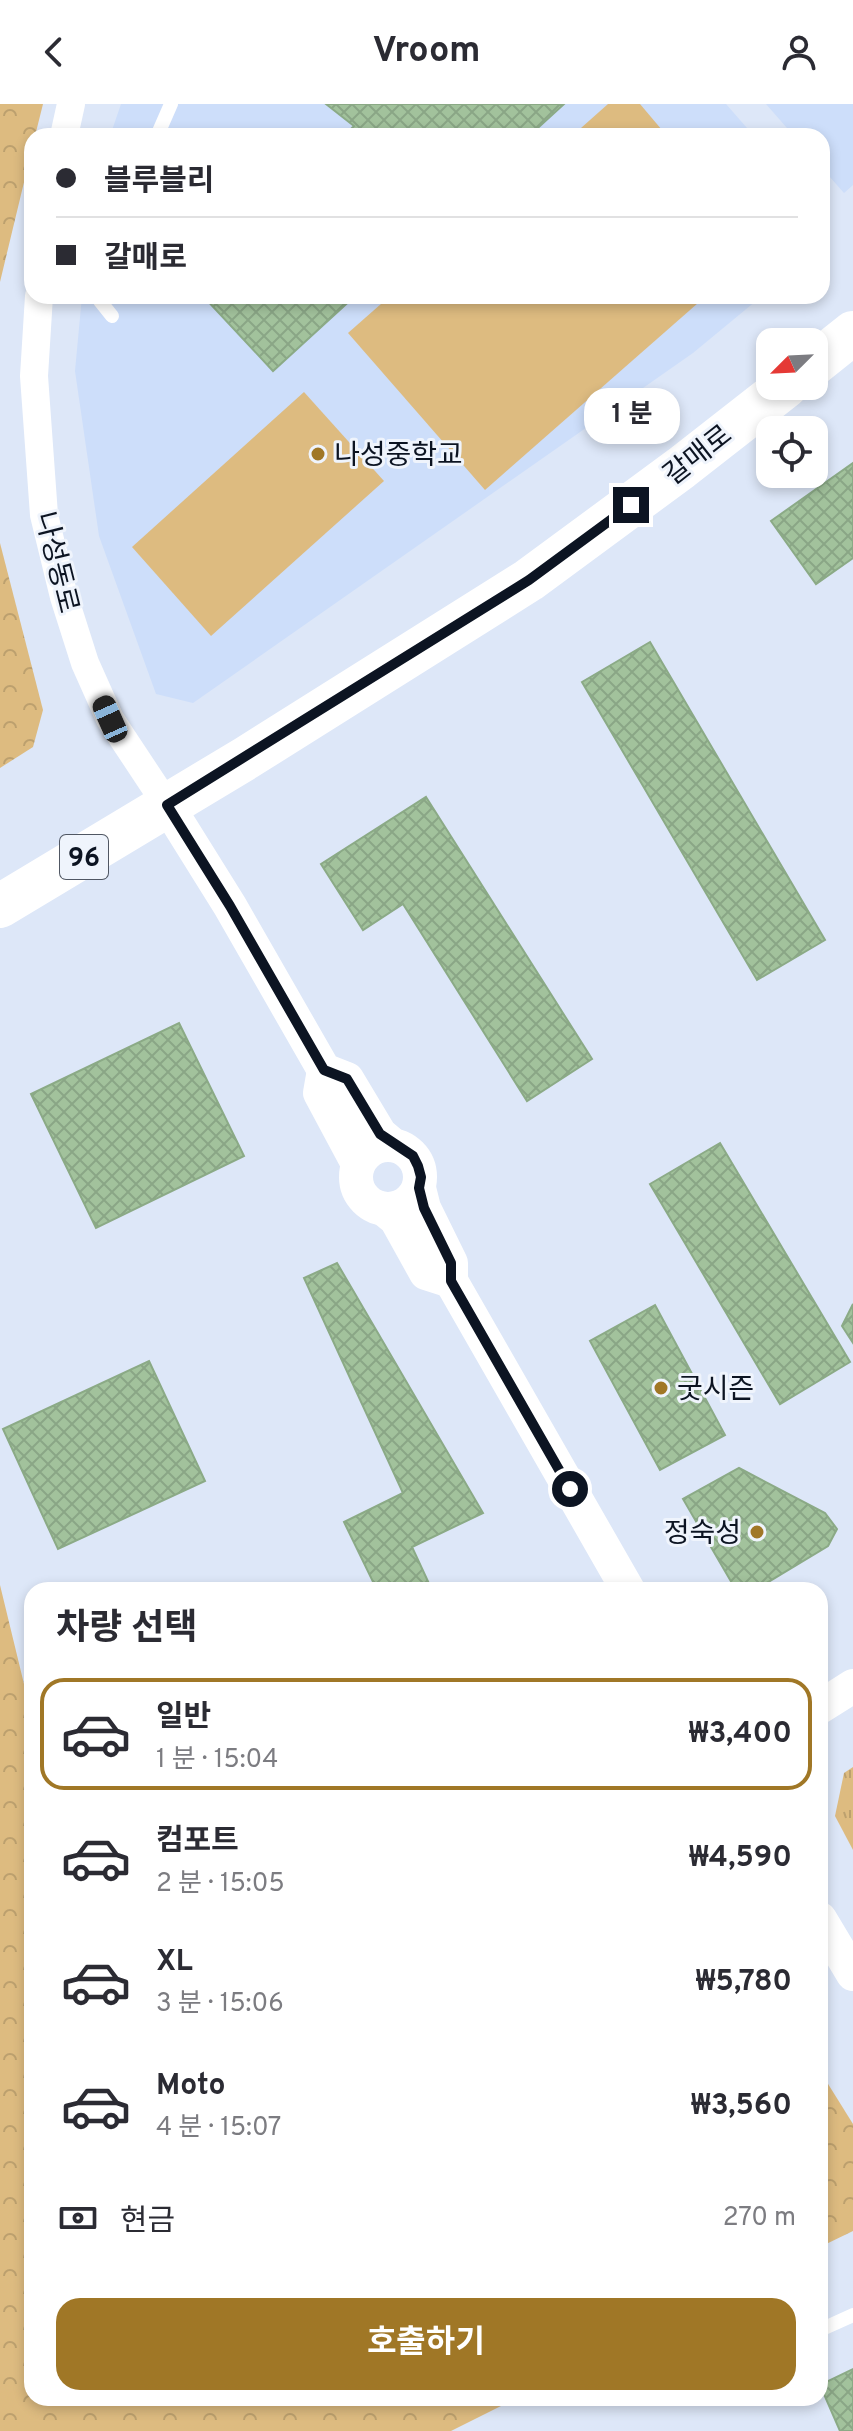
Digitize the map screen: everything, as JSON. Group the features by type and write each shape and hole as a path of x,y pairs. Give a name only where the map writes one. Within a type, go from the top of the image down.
{"main road":[{"path":"828,353 853,333"},
{"name":"갈매로","path":"0,906 529,580 768,400"}],"street":[{"path":"66,128 71,104"},
{"name":"나성동로","path":"38,304 34,376 44,515 64,597 85,663 110,719 167,805"},
{"path":"167,805 230,906 324,1070 347,1079 380,1134 413,1156 421,1177 419,1188 424,1208 451,1263 451,1281 623,1582"},
{"path":"324,1070 320,1093 358,1164"},
{"path":"393,1145 372,1149 364,1155 356,1174 360,1194 376,1208 385,1210 406,1205 419,1188"},
{"path":"385,1210 396,1219 426,1273 451,1281"},
{"path":"828,1702 853,1686"},
{"path":"828,1932 853,1974"}],"lane":[{"path":"160,128 171,104"},
{"path":"102,304 112,316"},
{"path":"828,2326 853,2315"}],"shaded area":[{"path":"121,104 726,104 747,128 113,128"},
{"path":"766,104 853,104 853,185 844,193 830,177 830,128 787,128"},
{"name":"나성중학교","path":"81,304 752,304 693,353 193,703 156,694 99,536 75,371"}],"green space":[{"path":"0,104 43,104 37,128 24,128 24,182 0,282"},
{"path":"608,104 640,104 660,128 581,128"},
{"path":"381,304 697,304 485,490 348,333"},
{"path":"304,392 384,481 211,636 132,547"},
{"path":"0,543 43,710 33,747 0,768"},
{"path":"0,1585 24,1684 24,2406 501,2406 451,2431 0,2431"},
{"path":"853,1767 853,1850 835,1816 844,1773"},
{"path":"828,2084 853,2124 853,2231 828,2243"}],"building":[{"path":"326,104 564,104 538,128 352,128 354,126"},
{"path":"210,304 346,304 273,371"},
{"path":"853,463 853,558 816,584 771,521 818,488 828,488 828,481"},
{"path":"650,642 825,940 757,980 582,682"},
{"path":"426,797 592,1059 527,1101 403,904 363,930 321,864"},
{"path":"179,1023 244,1156 96,1228 31,1094"},
{"path":"720,1143 850,1362 780,1404 650,1184"},
{"path":"337,1263 483,1513 412,1547 428,1582 373,1582 344,1522 403,1493 304,1278"},
{"path":"853,1304 853,1343 842,1326"},
{"path":"655,1305 725,1435 660,1470 590,1341"},
{"path":"149,1361 205,1481 58,1549 3,1429"},
{"path":"739,1468 825,1513 837,1529 828,1546 768,1582 731,1582 683,1499"},
{"path":"853,2369 853,2431 840,2431 828,2403 828,2381"}],"place":[{"name":"나성중학교","path":"318,454"},
{"name":"굿시즌","path":"661,1388"},
{"name":"정숙성","path":"757,1532"}],"route":[{"path":"570,1489 451,1281 451,1263 424,1208 419,1188 421,1177 413,1156 380,1134 347,1079 324,1070 230,906 167,805 529,580 631,505"}]}
